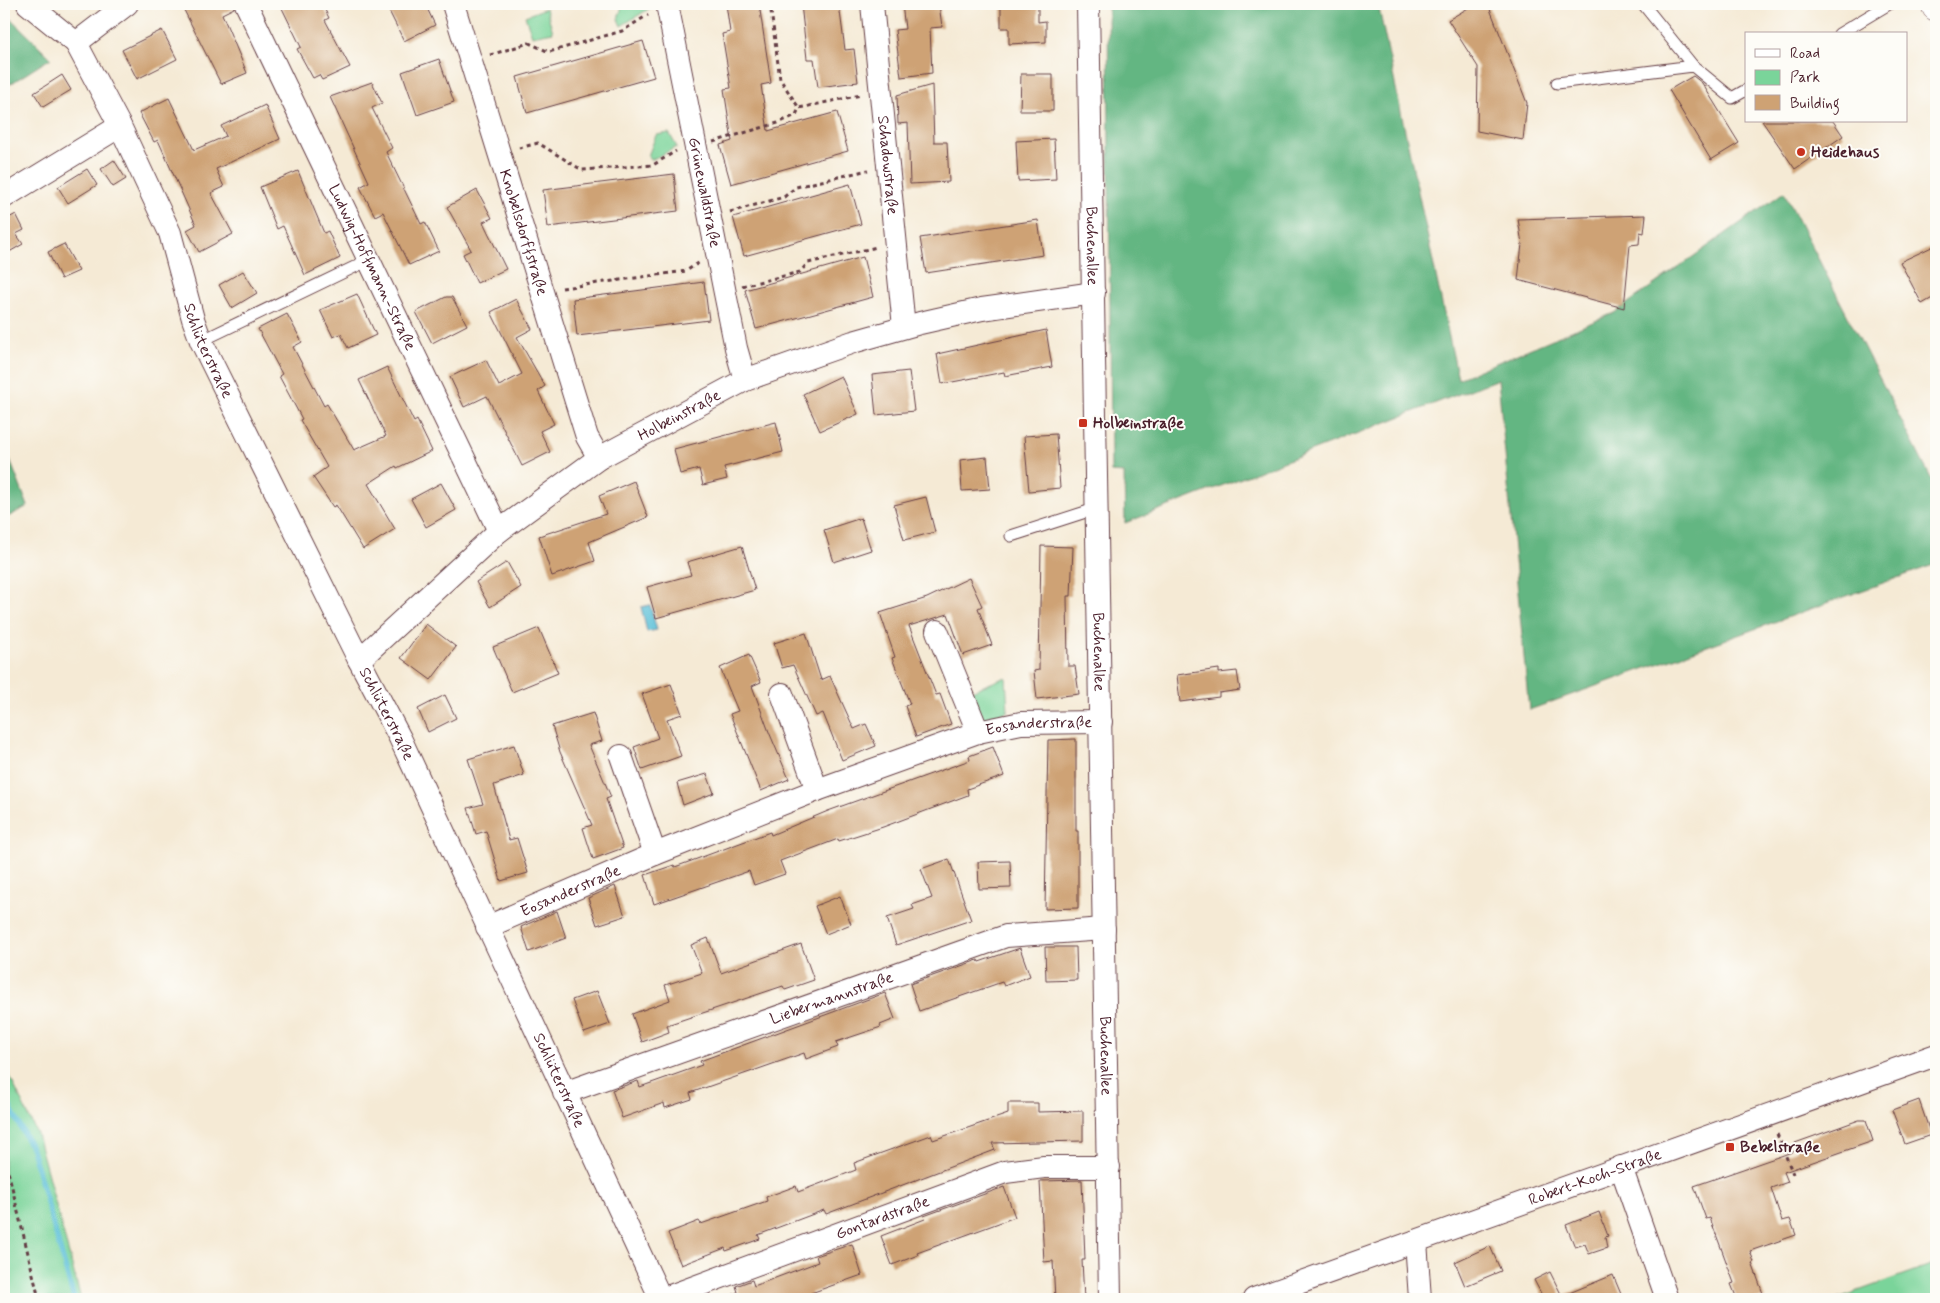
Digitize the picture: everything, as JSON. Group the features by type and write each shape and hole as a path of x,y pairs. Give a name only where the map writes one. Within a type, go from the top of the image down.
{"street":[{"path":"28,4 76,43 127,4"},
{"name":"Ludwig-Hoffmann-Straße","path":"246,4 499,532"},
{"name":"Knobelsdorffstraße","path":"453,4 587,437 599,458"},
{"name":"Schadowstraße","path":"872,4 904,327"},
{"name":"Buchenallee","path":"1088,4 1110,1299"},
{"name":"Grünewaldstraße","path":"659,8 696,147 745,380"},
{"name":"Schlüterstraße","path":"76,43 120,126 170,233 193,319 201,341 359,660 400,738 661,1299"},
{"path":"4,197 120,126"},
{"name":"Holbeinstraße","path":"359,660 499,532 599,458 745,380 853,342 904,327 982,309 1094,294"},
{"name":"Eosanderstraße","path":"936,631 978,732"},
{"path":"782,694 816,790"},
{"name":"Eosanderstraße","path":"487,927 655,854 816,790 978,732 1020,723 1101,722"},
{"path":"620,756 655,854"},
{"name":"Liebermannstraße","path":"564,1093 1006,936 1104,928"},
{"name":"Robert-Koch-Straße","path":"1254,1299 1936,1055"},
{"name":"Gontardstraße","path":"661,1299 1005,1172 1044,1167 1109,1167"},
{"path":"1621,1167 1667,1299"},
{"path":"1416,1241 1420,1299"}],"lane":[{"path":"1643,4 1693,66 1732,98 1745,91"},
{"path":"1842,32 1889,4"},
{"path":"1557,82 1693,66"},
{"path":"201,341 369,260"},
{"path":"1011,536 1098,508"}],"path":[{"path":"774,4 771,10 780,80 799,108"},
{"path":"470,60 528,43 549,52 622,31 659,8"},
{"path":"1932,44 1936,41"},
{"path":"799,108 880,91"},
{"path":"500,154 538,143 582,170 653,165 677,150 696,147 778,123 796,115 799,108"},
{"path":"710,218 784,197 796,187 837,179 853,172 887,167"},
{"path":"725,291 800,272 808,263 895,243"},
{"path":"542,291 686,271 717,251"},
{"path":"1769,1114 1793,1174"},
{"path":"4,1166 10,1175 38,1299"}],"green space":[{"path":"623,4 652,4 652,7 621,26 618,19"},
{"path":"1108,4 1378,4 1458,379 1614,313 1784,192 1936,488 1936,564 1529,710 1498,379 1125,523 1124,473 1111,472"},
{"path":"546,8 553,32 532,36 525,16"},
{"path":"4,12 51,58 4,88"},
{"path":"669,133 677,147 651,160 648,156 656,135"},
{"path":"4,445 28,506 4,519"},
{"path":"1006,677 1008,711 982,721 971,691"},
{"path":"4,1064 37,1134 81,1299 4,1299"},
{"path":"1936,1263 1936,1299 1836,1299"}],"water":[{"path":"650,605 657,630 647,632 641,607"}],"building":[{"path":"181,4 233,4 234,8 222,14 247,73 221,84"},
{"path":"280,4 322,4 329,18 325,20 350,67 322,80 319,75 313,78 297,49 301,47"},
{"path":"404,4 425,4 435,25 404,41 389,11"},
{"path":"726,4 759,4 771,83 761,85 768,131 837,112 848,151 731,184 720,145 732,141 724,89 731,88 722,34 730,32"},
{"path":"801,4 839,4 845,50 854,49 858,82 818,87 814,59 807,59"},
{"path":"902,4 939,4 942,27 930,28 932,73 901,77 895,30 905,29"},
{"path":"1001,4 1038,4 1038,22 1046,21 1046,42 1009,44 1009,28 1001,28"},
{"path":"1475,4 1488,4 1527,103 1523,140 1477,131 1478,67 1448,20"},
{"path":"162,30 177,59 137,79 122,50"},
{"path":"643,41 654,77 527,113 517,77"},
{"path":"439,59 454,102 417,115 402,72"},
{"path":"1021,74 1053,74 1053,111 1020,111"},
{"path":"62,75 71,90 43,107 34,93"},
{"path":"1693,76 1702,83 1739,143 1711,160 1669,90"},
{"path":"372,82 382,103 372,108 392,148 386,152 421,224 425,222 439,251 409,265 383,212 375,216 360,187 369,182 330,97"},
{"path":"932,85 934,142 947,142 949,182 910,184 908,123 898,124 897,95"},
{"path":"169,98 194,150 226,136 221,126 265,105 280,139 216,169 224,187 211,193 233,234 199,252 187,230 196,225 158,140 154,142 139,113"},
{"name":"Heidehaus","path":"1763,122 1834,122 1843,136 1795,169"},
{"path":"1054,139 1056,179 1018,181 1016,141"},
{"path":"114,160 126,179 113,187 101,169"},
{"path":"87,169 97,185 68,203 58,187"},
{"path":"298,171 324,233 328,231 340,258 305,275 283,226 277,229 260,187"},
{"path":"674,174 678,211 548,227 543,190"},
{"path":"850,184 861,224 744,256 733,217"},
{"path":"477,190 492,218 483,222 506,269 477,283 463,254 471,250 447,207"},
{"path":"16,214 24,230 16,234 23,244 4,255 4,215 7,219"},
{"path":"1646,215 1644,233 1640,232 1639,244 1630,245 1624,308 1518,280 1522,244 1518,219"},
{"path":"1038,220 1043,255 926,273 920,238"},
{"path":"64,244 79,271 61,279 48,252"},
{"path":"1936,245 1936,296 1922,304 1900,262"},
{"path":"863,257 873,297 756,329 745,290"},
{"path":"243,271 257,293 232,308 219,285"},
{"path":"704,282 709,320 577,336 573,299"},
{"path":"357,294 376,335 348,348 341,334 333,337 320,310"},
{"path":"446,297 452,297 467,325 432,343 416,312"},
{"path":"516,299 532,329 517,337 545,386 538,391 554,424 540,431 550,452 522,466 487,396 464,407 450,377 486,360 499,386 522,374 491,312"},
{"path":"287,314 302,342 293,347 324,406 327,404 354,450 386,436 359,380 387,367 414,422 417,420 432,451 397,468 396,466 368,484 395,529 363,549 336,505 333,507 313,477 327,467 300,420 302,419 279,376 282,374 258,329"},
{"path":"1046,330 1052,367 1005,376 1004,372 942,384 937,354"},
{"path":"909,371 914,411 876,415 872,375"},
{"path":"841,376 858,414 820,431 803,394"},
{"path":"776,422 783,452 724,467 727,479 703,485 699,469 680,474 674,449"},
{"path":"1056,434 1060,488 1029,491 1024,436"},
{"path":"987,457 990,489 962,491 960,460"},
{"path":"634,481 648,517 589,542 595,561 552,576 539,536 606,514 599,496"},
{"path":"441,483 456,510 426,527 411,499"},
{"path":"926,497 935,532 904,540 894,505"},
{"path":"861,518 871,550 834,562 824,530"},
{"path":"742,546 755,590 656,618 647,587 691,575 687,562"},
{"path":"1041,546 1073,547 1071,596 1067,596 1068,666 1075,666 1079,694 1037,699 1034,671 1039,670"},
{"path":"507,562 521,587 490,607 476,582"},
{"path":"969,578 982,606 978,608 992,645 963,655 948,614 909,626 936,695 940,694 951,724 916,737 905,706 910,704 892,658 895,657 880,613 927,598"},
{"path":"426,624 456,647 431,680 401,658"},
{"path":"539,628 558,673 512,692 493,647"},
{"path":"806,633 821,680 830,676 854,729 866,724 876,746 842,760 823,713 816,716 793,665 782,668 774,643"},
{"path":"749,655 761,682 752,686 789,779 761,791 730,714 738,711 720,668"},
{"path":"1219,669 1219,673 1237,671 1240,690 1219,693 1219,697 1180,702 1177,675"},
{"path":"671,684 682,714 667,719 681,756 642,770 634,747 658,738 642,694"},
{"path":"445,695 456,718 428,732 418,709"},
{"path":"593,713 602,741 589,745 611,797 606,799 623,848 593,859 583,828 592,825 560,752 552,726"},
{"path":"1076,739 1078,908 1045,909 1048,740"},
{"path":"514,745 524,775 494,785 509,840 517,838 528,873 501,881 486,831 476,834 468,808 483,804 468,759"},
{"path":"993,747 1004,776 967,789 968,795 883,827 839,841 838,839 780,861 785,874 754,885 749,871 654,904 645,875 674,865 675,867 770,832 771,835 828,811 970,760 969,756"},
{"path":"707,774 714,793 683,805 677,783"},
{"path":"949,859 971,920 896,945 887,918 914,909 912,905 932,898 921,869"},
{"path":"1010,861 1011,888 979,889 978,862"},
{"path":"615,886 625,916 597,925 588,898"},
{"path":"840,896 851,924 826,934 815,906"},
{"path":"557,911 566,938 529,952 521,927"},
{"path":"708,938 721,973 801,944 814,980 785,990 783,986 667,1025 669,1032 642,1042 632,1014 670,1000 665,985 702,973 691,945"},
{"path":"1045,947 1076,947 1077,980 1046,981"},
{"path":"1020,948 1030,976 1004,986 1002,982 919,1011 910,984 978,960 979,962"},
{"path":"597,991 610,1024 584,1033 572,1000"},
{"path":"885,993 895,1019 880,1025 881,1027 836,1042 838,1047 806,1059 804,1053 690,1093 692,1099 665,1108 664,1103 622,1118 612,1090 638,1081 640,1087 702,1065 700,1061"},
{"path":"1919,1100 1931,1135 1905,1144 1892,1110"},
{"path":"1008,1103 1038,1103 1038,1112 1083,1111 1083,1141 992,1143 995,1150 826,1214 824,1210 758,1235 760,1239 726,1251 725,1248 681,1265 668,1233 699,1221 701,1224 767,1201 766,1197 796,1186 798,1192 856,1170 854,1163 931,1135 933,1140 1008,1114"},
{"path":"1859,1120 1866,1120 1873,1141 1784,1172 1788,1182 1771,1188 1782,1221 1790,1219 1796,1235 1750,1251 1754,1262 1752,1263 1765,1299 1737,1299 1731,1284 1734,1283 1710,1218 1706,1219 1694,1186 1798,1150 1795,1143"},
{"path":"1082,1180 1085,1260 1082,1260 1084,1299 1055,1299 1053,1261 1044,1262 1040,1181"},
{"path":"1004,1187 1015,1217 917,1253 918,1255 892,1265 881,1236 925,1219 924,1216"},
{"path":"1599,1212 1608,1236 1605,1237 1607,1248 1589,1254 1585,1244 1575,1247 1566,1225"},
{"path":"852,1244 862,1275 811,1293 814,1299 723,1299 738,1292 736,1286 752,1280 754,1286 818,1262 816,1256"},
{"path":"1490,1246 1501,1271 1465,1286 1455,1262"},
{"path":"1550,1272 1562,1296 1613,1275 1623,1299 1544,1299 1534,1280"}],"waterway":[{"path":"4,1096 32,1149 74,1299"}],"place":[{"name":"Heidehaus","path":"1801,152"},
{"name":"Holbeinstraße","path":"1083,423"},
{"name":"Bebelstraße","path":"1730,1147"}]}
